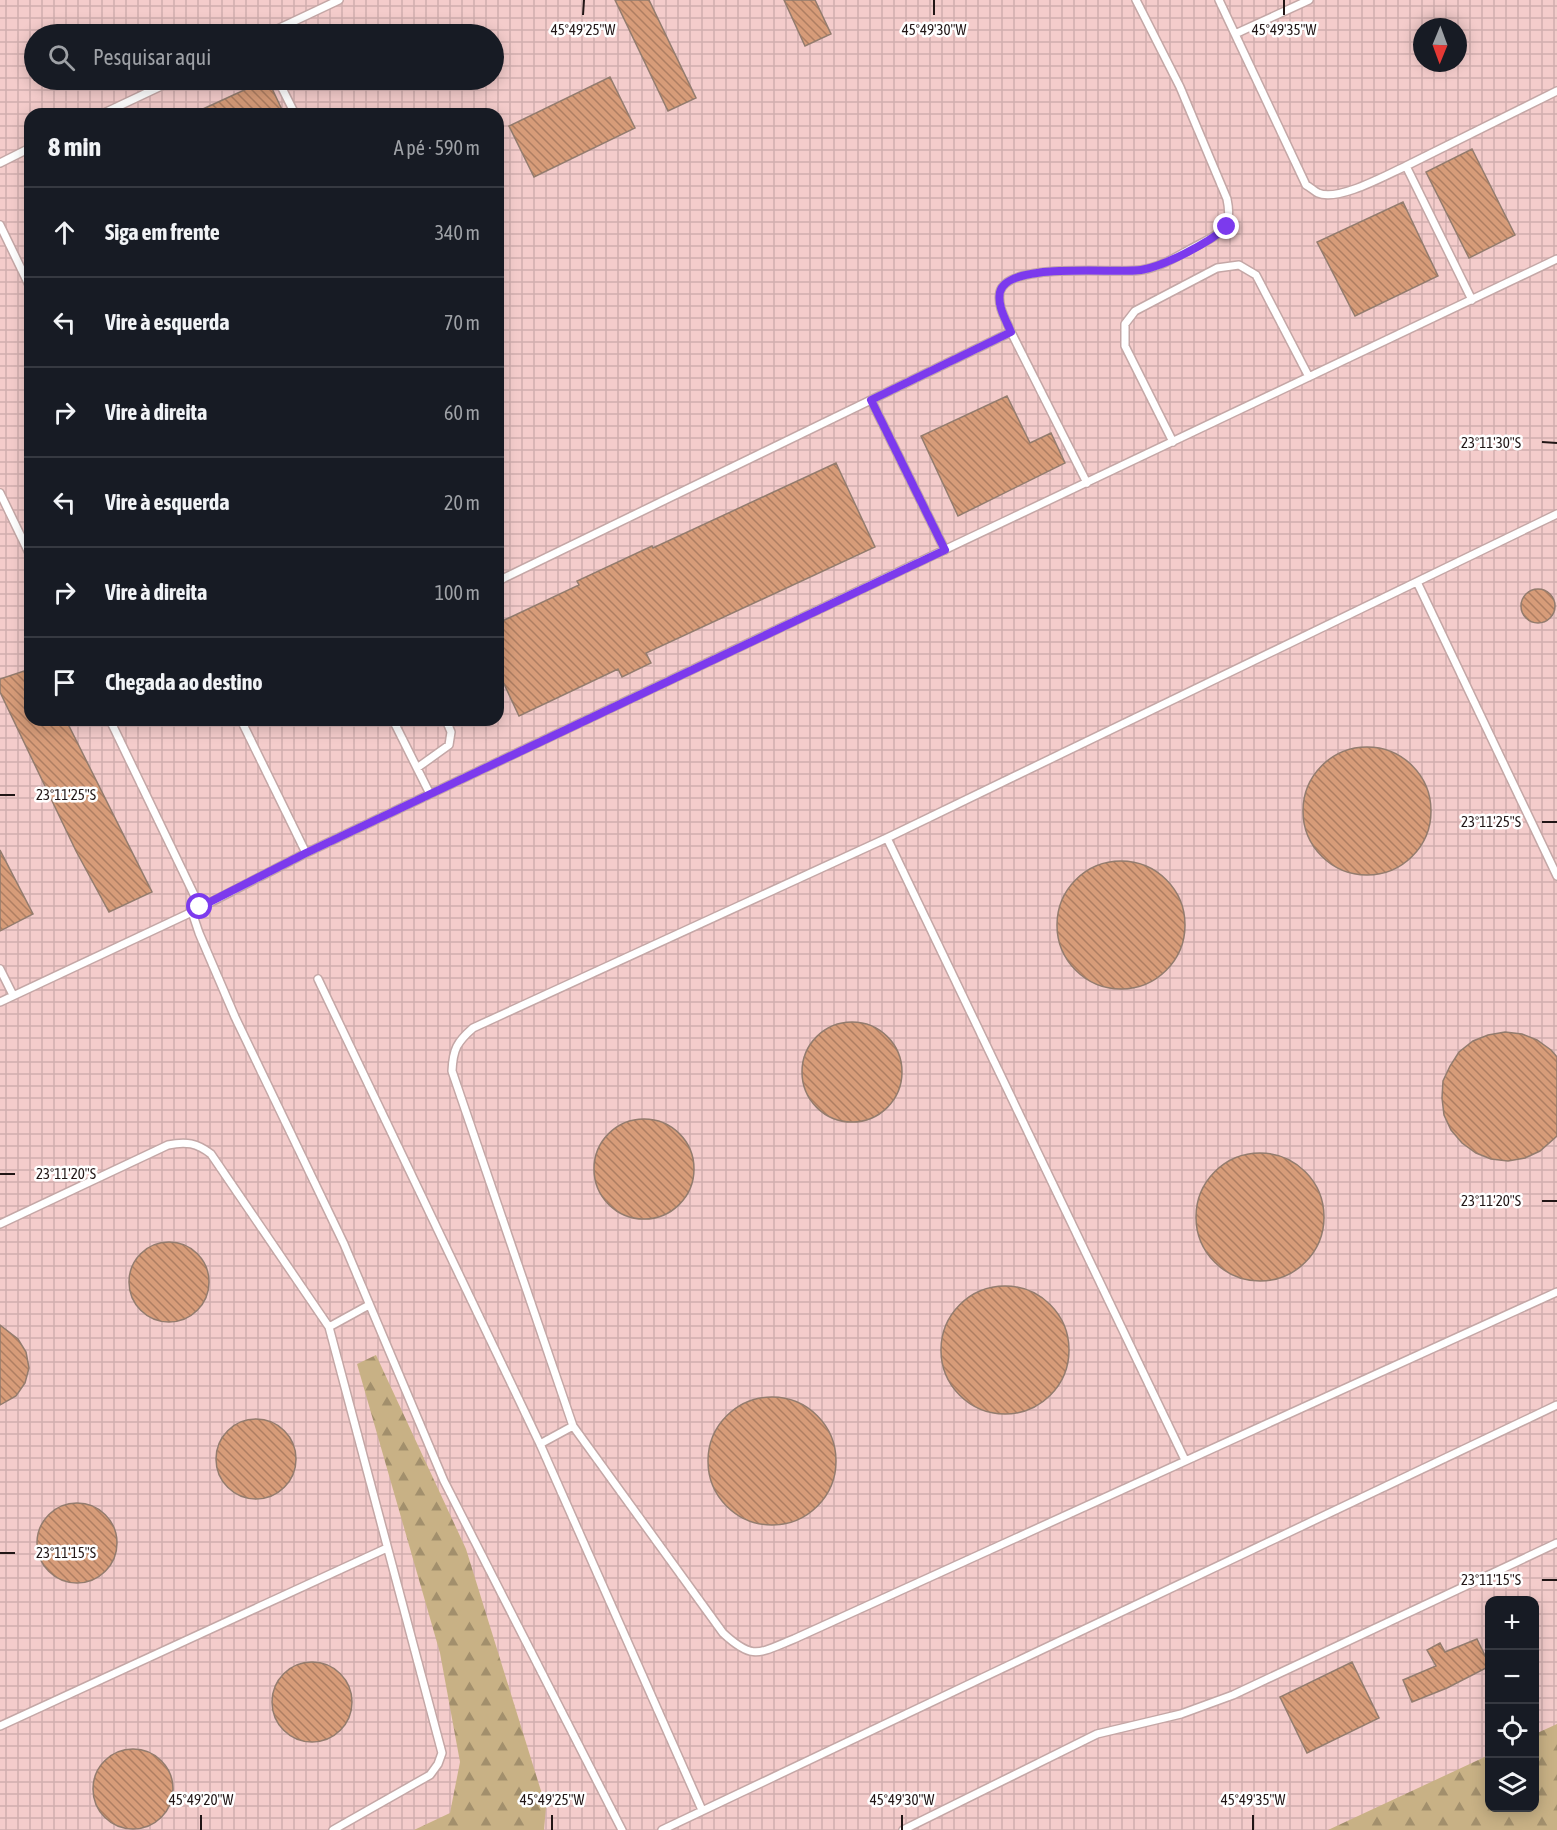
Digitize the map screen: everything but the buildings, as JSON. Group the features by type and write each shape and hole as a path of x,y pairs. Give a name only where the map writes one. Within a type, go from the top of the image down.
{"lane":[{"path":"288,24 339,0"},
{"path":"1087,483 1011,332 1003,314 1000,301 1001,290 1007,282 1017,277 1038,272 1142,270 1164,263 1217,235 1227,227 1230,214 1227,199 1180,87 1136,0"},
{"path":"1219,0 1306,185 1319,194 1333,195 1349,191 1407,166 1557,92"},
{"path":"1235,34 1308,0"},
{"path":"115,108 153,90"},
{"path":"283,90 292,108"},
{"path":"0,163 24,151"},
{"path":"1407,166 1472,300"},
{"path":"0,225 24,275"},
{"path":"0,1002 192,912 306,853 1557,259"},
{"path":"1173,442 1125,346 1125,324 1135,310 1217,268 1239,265 1256,275 1309,377"},
{"path":"504,578 1011,332"},
{"path":"871,400 945,550"},
{"path":"0,493 24,543"},
{"path":"1557,514 887,838 473,1028 460,1040 453,1055 452,1071 573,1426 723,1633 738,1647 749,1652 763,1652 794,1639 1557,1292"},
{"path":"1417,582 1557,876"},
{"path":"113,726 200,907"},
{"path":"244,726 306,853"},
{"path":"396,726 430,794"},
{"path":"417,768 449,745 451,732 448,726"},
{"path":"887,838 1185,1460"},
{"path":"192,912 235,1017 344,1244 444,1481 622,1830"},
{"path":"0,969 13,995"},
{"path":"318,979 540,1444 702,1810"},
{"path":"0,1224 168,1145 179,1143 201,1145 211,1154 329,1327 442,1753 430,1775 333,1830"},
{"path":"329,1327 369,1305"},
{"path":"662,1830 1557,1405"},
{"path":"540,1444 573,1426"},
{"path":"903,1830 1097,1734 1181,1714 1233,1695 1557,1543"},
{"path":"0,1726 387,1548"}],"shaded area":[{"path":"0,0 1557,0 1557,1830 0,1830"}],"green space":[{"path":"376,1355 466,1549 546,1807 544,1830 414,1830 450,1813 460,1762 440,1653 357,1364"},
{"path":"1557,1724 1557,1830 1328,1830 1485,1757 1485,1812 1539,1812 1539,1732"}],"route":[{"path":"200,907 306,853 945,550 871,400 1011,332 1003,314 1000,301 1001,290 1007,282 1017,277 1038,272 1142,270 1164,263 1217,235 1227,227"}]}
